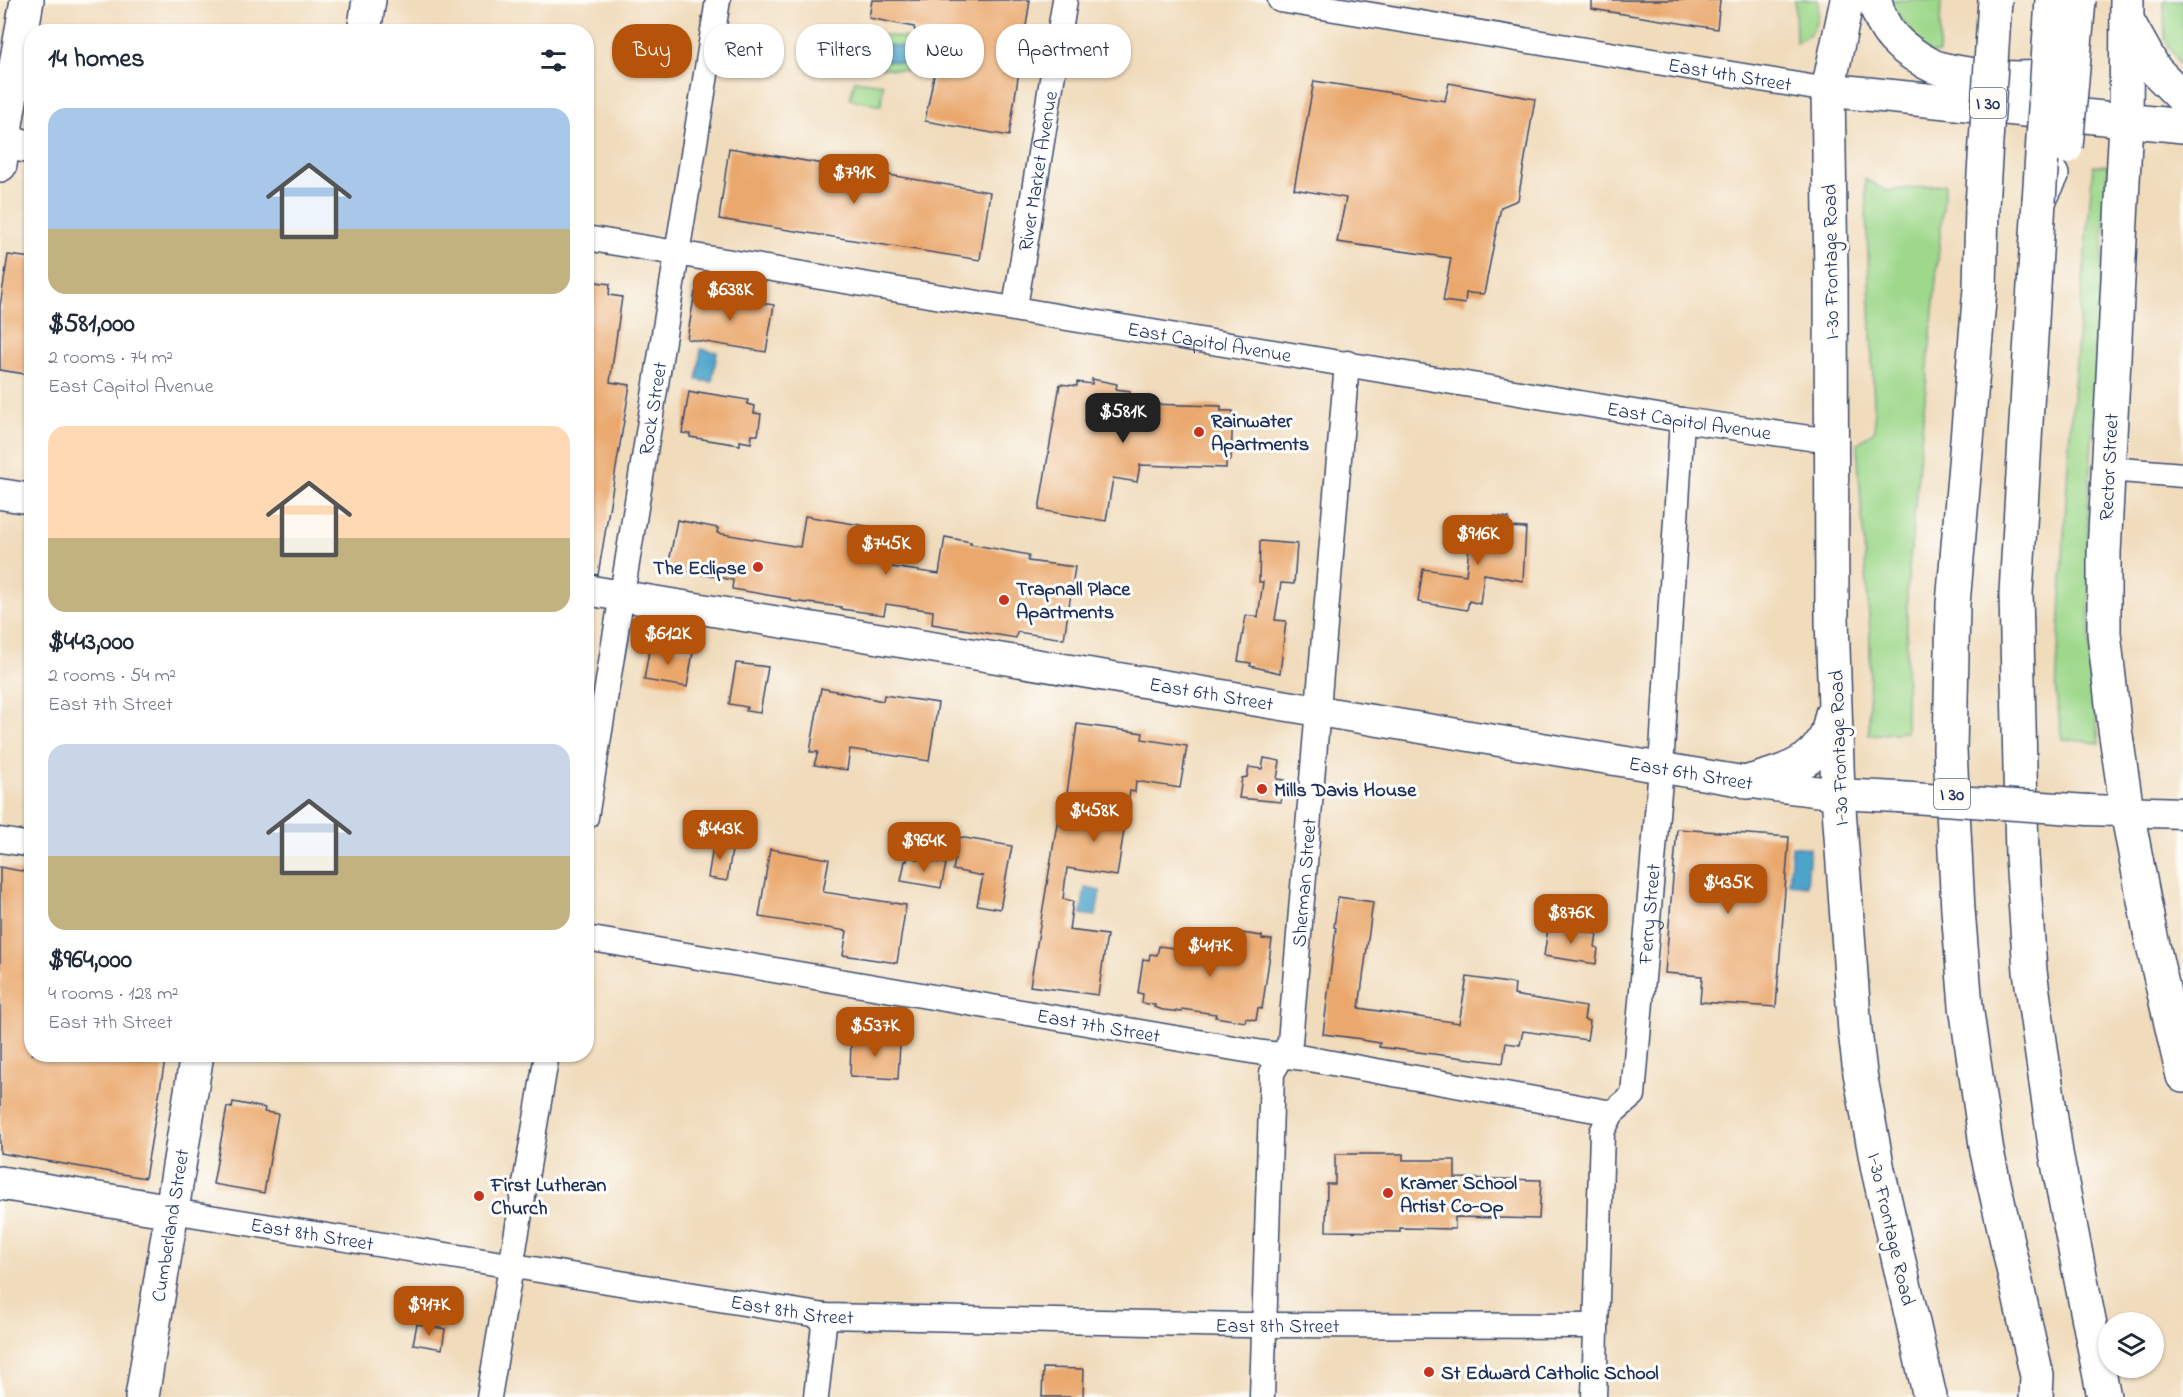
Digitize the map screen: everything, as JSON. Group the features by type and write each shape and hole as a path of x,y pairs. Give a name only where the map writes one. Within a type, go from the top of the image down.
{"main road":[{"path":"24,24 27,0"},
{"path":"365,24 369,0"},
{"name":"I-30 Frontage Road","path":"1847,0 1828,90 1832,619 1838,794 1860,1073 1878,1170 1930,1397"},
{"path":"1875,0 1879,17 1891,37 1931,66 1961,73 2023,77 2052,74 2060,66 2068,46 2075,0"},
{"name":"I 30","path":"1995,0 1982,206 1980,289 1953,604 1950,750 1958,910 1966,1006 1987,1152 2040,1390"},
{"path":"2052,0 2016,594 2022,855 2030,971 2056,1153 2104,1397"},
{"path":"2039,201 2066,147 2079,0"},
{"path":"2127,9 2155,70 2183,98"},
{"name":"Rector Street","path":"2127,9 2126,122 2104,553 2104,633 2127,811"},
{"path":"9,149 24,25"},
{"name":"East 4th Street","path":"1828,90 2183,126"},
{"path":"1748,782 1794,768 1814,754 1827,736 1836,697"},
{"path":"2127,811 2150,932 2175,1004 2183,1076"},
{"name":"Cumberland Street","path":"142,1397 196,1062"},
{"name":"East 8th Street","path":"0,1183 172,1210"}],"street":[{"name":"Rock Street","path":"594,766 679,253 718,0"},
{"name":"River Market Avenue","path":"1014,307 1065,0"},
{"name":"East 4th Street","path":"1280,0 1828,90"},
{"name":"East Capitol Avenue","path":"594,239 847,282 1014,307 1682,420 1831,441"},
{"name":"Sherman Street","path":"1262,1397 1272,1073 1290,1042 1347,363"},
{"name":"Ferry Street","path":"1594,1397 1602,1132 1612,1113 1633,1095 1661,768 1682,420"},
{"path":"2108,469 2183,475"},
{"path":"0,494 24,498"},
{"name":"East 6th Street","path":"594,591 1319,709 1748,782 1838,794 2127,811"},
{"path":"2127,811 2183,813"},
{"path":"0,840 24,844"},
{"name":"East 7th Street","path":"594,939 1304,1058 1612,1113"},
{"path":"489,1397 546,1062"},
{"name":"East 8th Street","path":"172,1210 825,1316 1264,1325 1595,1326"},
{"path":"816,1397 825,1316"}],"green space":[{"path":"1795,0 1818,0 1815,26 1808,35 1796,43"},
{"path":"1886,0 1941,0 1939,53 1929,54"},
{"path":"2164,0 2183,0 2183,69 2165,40"},
{"path":"893,36 905,38 905,71 893,69"},
{"path":"855,80 883,84 881,106 850,99"},
{"path":"2108,165 2088,510 2090,657 2099,743 2062,739 2056,693 2069,443 2093,166"},
{"path":"1865,179 1887,191 1945,184 1907,590 1906,732 1869,735 1870,632 1857,444 1875,430"}],"water":[{"path":"893,46 905,47 905,64 893,61"},
{"path":"701,349 717,352 712,382 697,380"},
{"path":"1792,846 1810,848 1807,886 1789,884"},
{"path":"1085,888 1100,891 1096,916 1081,914"}],"building":[{"path":"872,0 1030,0 1026,24 996,24 996,78 1018,78 1009,136 925,121 933,78 984,78 984,24 905,25 869,18"},
{"path":"1592,0 1720,0 1717,29 1592,9"},
{"path":"1314,81 1445,101 1449,83 1535,99 1518,200 1501,207 1484,294 1466,293 1465,304 1443,301 1451,258 1337,242 1346,198 1294,189"},
{"path":"729,148 990,192 980,260 719,219"},
{"path":"8,255 24,257 24,374 0,370 0,306"},
{"path":"594,282 610,284 609,295 622,297 610,382 630,385 598,575 594,574"},
{"path":"695,292 774,305 766,352 687,339"},
{"path":"1092,379 1117,384 1116,389 1130,391 1129,397 1146,399 1145,404 1221,406 1221,411 1233,411 1231,460 1226,459 1226,468 1140,465 1137,482 1113,478 1106,521 1039,510 1060,384 1077,386 1077,382 1092,384"},
{"path":"689,392 748,400 747,404 755,406 754,413 761,414 758,435 752,435 751,443 740,441 740,445 690,437 690,434 682,433"},
{"path":"805,516 898,531 892,567 939,574 945,537 1029,555 1028,561 1075,567 1064,639 1017,632 1016,638 932,624 933,611 886,604 884,615 791,601 791,599 732,589 733,580 668,568 677,520 718,528 717,533 800,547"},
{"path":"1494,516 1509,518 1508,527 1526,528 1523,581 1484,574 1480,604 1469,601 1467,610 1418,602 1423,569 1466,575 1472,521 1493,524"},
{"path":"1260,541 1297,544 1294,584 1281,583 1275,620 1286,621 1280,673 1238,661 1246,615 1258,617 1263,582 1259,582"},
{"path":"650,645 693,652 687,687 644,680"},
{"path":"736,663 768,667 760,713 746,711 747,707 729,704"},
{"path":"821,688 883,701 884,695 938,703 929,761 850,749 847,770 814,765 818,752 810,752"},
{"path":"1077,724 1143,733 1142,739 1187,746 1180,788 1136,781 1135,792 1130,791 1117,876 1067,868 1063,899 1073,901 1069,930 1107,935 1098,995 1030,986 1060,806 1065,807"},
{"name":"Mills Davis House","path":"1264,758 1280,761 1277,779 1285,780 1281,802 1239,798 1242,778 1247,777 1249,767 1262,769"},
{"path":"1677,829 1789,837 1776,1007 1700,1002 1702,976 1665,973"},
{"path":"959,837 1012,846 1000,909 977,905 983,876 953,870"},
{"path":"714,840 733,844 727,881 708,878"},
{"path":"770,849 829,859 823,892 906,905 897,963 843,955 847,931 759,917"},
{"path":"907,857 946,864 941,888 901,881"},
{"path":"0,867 24,872 24,1062 165,1062 145,1178 0,1153"},
{"path":"1338,897 1373,902 1359,1008 1459,1023 1467,977 1515,984 1514,995 1586,1007 1584,1020 1590,1021 1587,1040 1523,1031 1520,1045 1506,1043 1503,1063 1379,1047 1380,1043 1323,1034"},
{"path":"1548,928 1568,928 1597,934 1596,964 1544,956"},
{"path":"1227,931 1262,936 1262,939 1272,940 1262,1009 1258,1008 1256,1020 1246,1018 1245,1022 1215,1017 1216,1014 1182,1009 1182,1012 1163,1010 1154,1007 1155,1005 1142,1003 1143,994 1138,993 1143,959 1149,960 1150,954 1157,955 1159,946 1210,953 1212,940 1219,941 1221,932 1227,933"},
{"path":"865,1033 886,1034 885,1042 900,1043 898,1079 850,1076 851,1040 864,1041"},
{"path":"233,1102 265,1108 264,1112 278,1114 264,1193 213,1184 227,1107 232,1108"},
{"name":"Kramer School Artist Co-Op","path":"1335,1154 1403,1154 1403,1160 1455,1160 1455,1178 1541,1180 1539,1219 1455,1217 1455,1229 1400,1228 1400,1232 1326,1231 1327,1184 1335,1184"},
{"path":"417,1324 445,1329 442,1349 413,1344"},
{"path":"1043,1368 1084,1369 1083,1397 1042,1397"}],"place":[{"name":"Rainwater Apartments","path":"1199,432"},
{"name":"The Eclipse","path":"758,567"},
{"name":"Trapnall Place Apartments","path":"1004,600"},
{"name":"Mills Davis House","path":"1262,789"},
{"name":"Kramer School Artist Co-Op","path":"1388,1193"},
{"name":"First Lutheran Church","path":"479,1196"},
{"name":"St Edward Catholic School","path":"1429,1372"}]}
